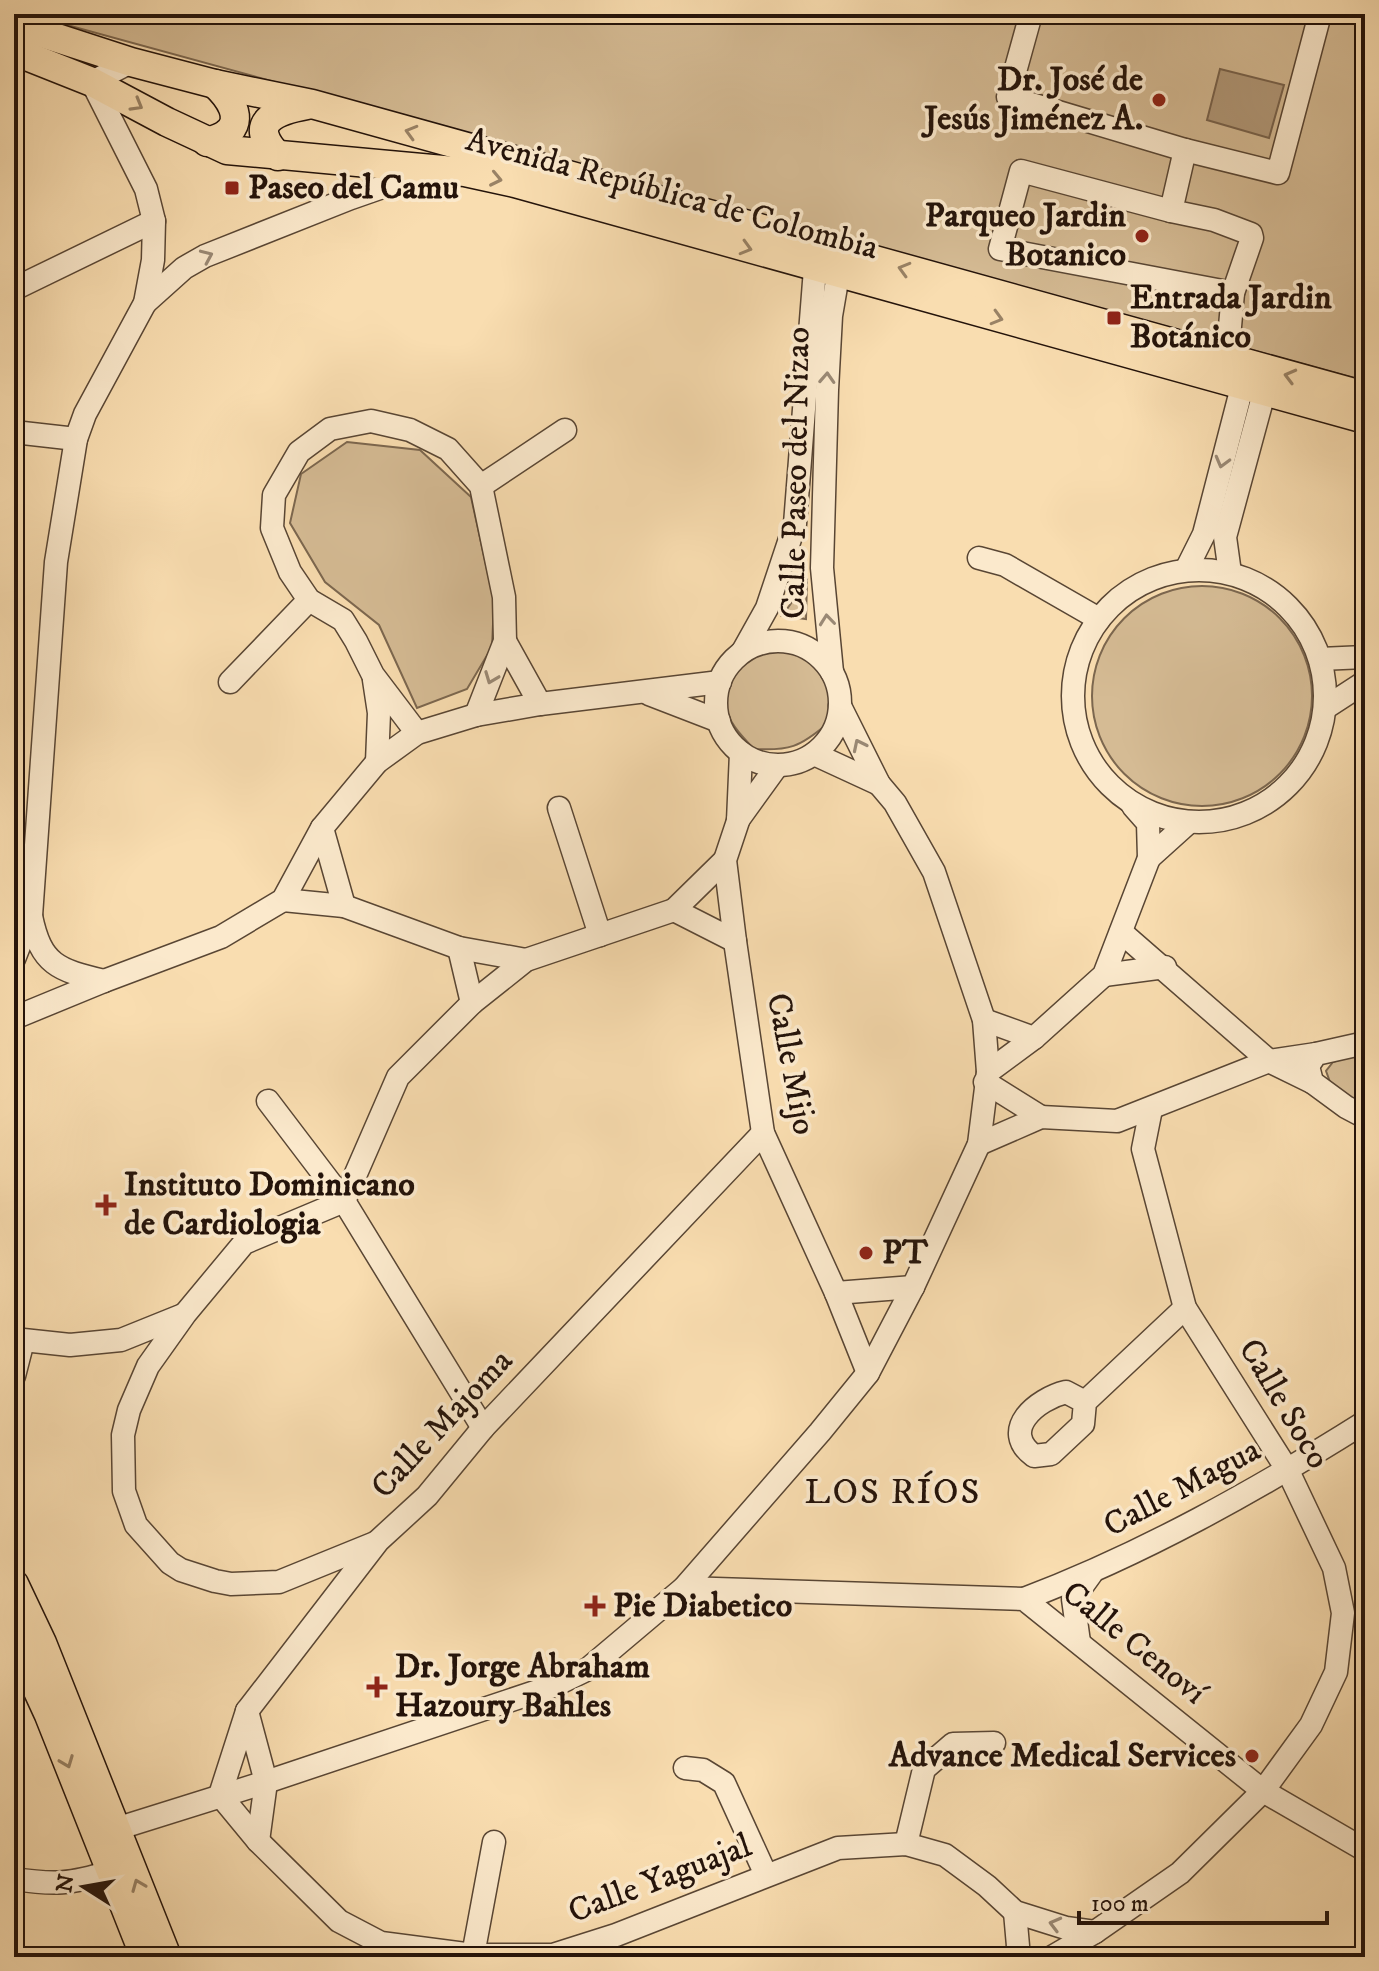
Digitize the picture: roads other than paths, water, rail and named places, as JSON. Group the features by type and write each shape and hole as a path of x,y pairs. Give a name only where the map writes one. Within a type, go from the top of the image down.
{"main road":[{"name":"Avenida República de Colombia","path":"14,24 131,62 215,84 312,104 1365,396"},
{"name":"Avenida República de Colombia","path":"14,51 92,82 227,150 465,172 515,183 826,272 1365,419"},
{"path":"207,142 227,134 235,112 232,103 215,84"},
{"path":"278,156 263,137 269,118 282,109 312,104"},
{"path":"14,1584 42,1643 106,1832 110,1872 145,1957"},
{"path":"14,1639 167,1957"}],"street":[{"path":"1031,14 1008,97 1185,150 1278,173 1320,14"},
{"path":"104,981 60,968 36,941 31,916 56,562 76,439 85,414 145,303 153,260 154,221 146,189 92,82 131,62"},
{"path":"1171,211 1185,150"},
{"path":"145,303 184,268 205,256 351,198 433,170"},
{"path":"1227,360 1233,293 1251,234 1214,220 1021,171 1000,249 1233,293"},
{"path":"14,289 154,221"},
{"name":"Calle Paseo del Nizao","path":"743,651 767,608 795,524 826,272"},
{"name":"Calle Paseo del Nizao","path":"826,272 831,316 822,568 832,672"},
{"path":"1186,570 1204,534 1253,390"},
{"path":"1230,573 1225,537 1253,390"},
{"path":"417,733 373,675 343,620 309,600 290,572 272,528 274,495 299,452 330,429 371,421 410,430 448,449 481,486 504,597 505,641 476,715"},
{"path":"481,486 565,430"},
{"path":"14,432 76,439"},
{"path":"979,558 1005,565 1099,619"},
{"path":"987,1077 1104,975 1149,858 1148,823 1130,802 1107,783 1090,759 1078,732 1073,703 1075,673 1084,645 1099,619 1123,595 1153,578 1186,570 1230,573 1260,585 1287,604 1307,629 1320,659 1325,684 1325,708 1315,746 1294,780 1264,805 1228,820 1189,822 1158,816 1130,802"},
{"path":"230,682 309,600"},
{"path":"505,641 540,704"},
{"path":"783,641 804,647 832,672 840,706 828,741 814,754 796,763 777,766 758,762 741,753 727,739 719,721 716,701 720,682 729,665 743,651 762,643 783,641"},
{"path":"1320,659 1365,657"},
{"path":"373,675 379,713 377,762"},
{"path":"14,1018 221,937 283,900 322,828 377,762 417,733 476,715 540,704 720,682"},
{"path":"1325,708 1365,682"},
{"path":"644,692 719,721"},
{"path":"106,1832 553,1686 588,1669 684,1588 868,1373 913,1287 979,1144 987,1077 984,1020 934,872 895,803 879,784 840,706"},
{"path":"378,1541 279,1582 231,1584 181,1570 170,1563 136,1525 124,1491 123,1435 129,1410 148,1366 185,1314 244,1243 344,1201 398,1077 472,1003 526,960 674,910 725,860 738,821 741,753"},
{"path":"814,754 879,784"},
{"path":"738,821 777,766"},
{"path":"559,808 600,935"},
{"path":"1149,858 1189,822"},
{"path":"322,828 344,906"},
{"name":"Calle Mijo","path":"725,860 763,1133 836,1293 868,1373"},
{"path":"283,900 344,906 459,948 526,960"},
{"path":"674,910 735,941"},
{"path":"14,959 31,916"},
{"path":"1121,932 1165,967 1269,1061 1312,1082 1365,1117"},
{"path":"459,948 472,1003"},
{"path":"1104,975 1165,967"},
{"path":"984,1020 1034,1038"},
{"path":"979,1144 1041,1117 1117,1121 1269,1061 1365,1043"},
{"path":"1312,1082 1308,1066 1316,1054"},
{"path":"987,1077 1041,1117"},
{"path":"268,1101 344,1201 483,1428"},
{"name":"Calle Soco","path":"1052,1957 1095,1932 1180,1873 1263,1791 1311,1725 1336,1672 1343,1613 1334,1568 1288,1471 1185,1308 1143,1149 1151,1109"},
{"name":"Calle Soco","path":"1117,1121 1143,1149"},
{"name":"Calle Majoma","path":"220,1795 247,1711 378,1541 427,1496 483,1428 763,1133"},
{"path":"836,1293 913,1287"},
{"path":"1085,1402 1185,1308"},
{"path":"14,1376 19,1340 70,1345 121,1340 185,1314"},
{"path":"121,1340 148,1366"},
{"name":"Calle Magua","path":"1024,1599 1091,1574 1288,1471 1365,1422"},
{"path":"1079,1642 1073,1599 1091,1574"},
{"name":"Calle Cenoví","path":"684,1588 1024,1599 1263,1791 1365,1850"},
{"path":"247,1711 266,1782 258,1841"},
{"path":"906,1844 924,1769 953,1744 994,1743"},
{"path":"685,1768 703,1770 724,1783 766,1875"},
{"name":"Calle Yaguajal","path":"220,1795 258,1841 339,1921 381,1943 473,1955 554,1956 616,1935 838,1848 906,1844 945,1855 987,1886 1015,1912"},
{"path":"473,1955 494,1842"},
{"path":"14,1879 54,1885 75,1883 110,1872"},
{"path":"1016,1957 1015,1912 1066,1928 1095,1932"},
{"path":"602,1957 616,1935"}],"place":[{"name":"Dr. José de Jesús Jiménez A.","path":"1159,100"},
{"name":"Paseo del Camu","path":"232,188"},
{"name":"Parqueo Jardin Botanico","path":"1142,236"},
{"name":"Entrada Jardin Botánico","path":"1114,318"},
{"name":"Instituto Dominicano de Cardiologia","path":"106,1205"},
{"name":"PT","path":"866,1253"},
{"name":"Pie Diabetico","path":"595,1606"},
{"name":"Dr. Jorge Abraham Hazoury Bahles","path":"377,1687"},
{"name":"Advance Medical Services","path":"1252,1756"}],"district":[{"name":"LOS RÍOS","path":"893,1492"}]}
